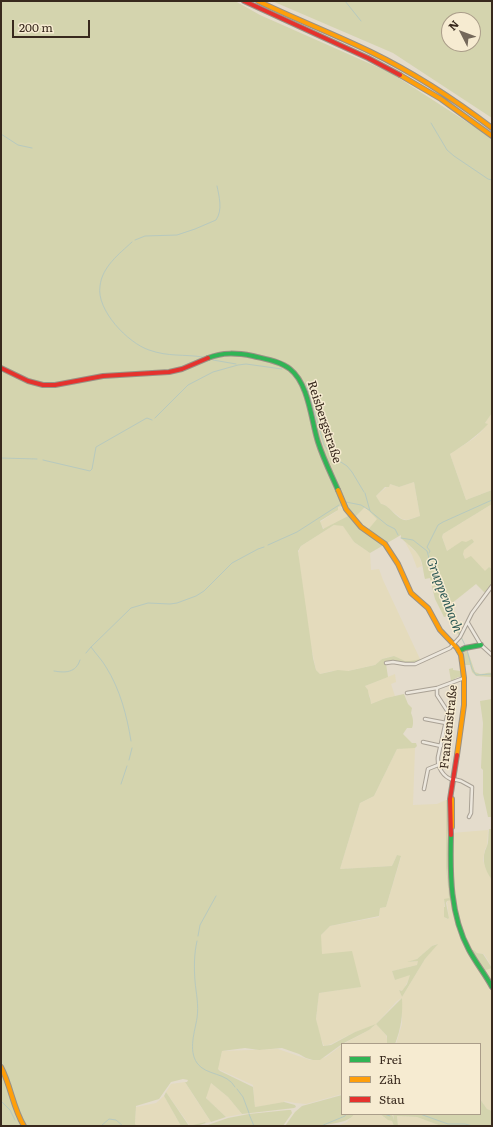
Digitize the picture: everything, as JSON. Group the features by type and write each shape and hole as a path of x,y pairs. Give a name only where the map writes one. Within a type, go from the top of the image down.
{"main road":[{"path":"244,1 350,49 402,75 458,111 492,136"},
{"path":"258,1 353,43 390,62 454,100 492,128"},
{"name":"Reisbergstraße","path":"1,368 28,381 43,385 54,385 103,376 168,372 182,369 213,356 226,353 247,354 285,365 297,377 304,391 318,442 346,509 361,527 385,544 398,564 411,593 428,608 440,630 454,645"},
{"name":"Frankenstraße","path":"454,645 462,658 464,705 450,799 452,893 457,922 470,951 492,987"},
{"path":"459,651 481,645"},
{"path":"1,1067 5,1073 16,1112 24,1126"}],"street":[{"path":"386,663 393,662 415,664 450,648 461,636 472,613 492,586"},
{"path":"467,623 481,645 492,655"},
{"path":"407,693 437,688 464,678"},
{"path":"437,688 437,695 448,712 438,757 438,765 446,777 472,786 471,813 469,817"},
{"path":"426,719 446,723"},
{"path":"423,742 441,746"},
{"path":"424,789 428,769 438,765"}],"shaded area":[{"path":"492,413 492,490 466,500 450,454 481,432"},
{"path":"414,482 420,516 407,520 402,519 385,505 381,504 376,496 390,484 399,487"},
{"path":"492,504 492,569 489,567 485,572 465,559 463,554 463,550 474,542 462,542 447,551 442,537 443,534"},
{"path":"340,506 350,515 324,529 320,522 337,511 338,507"},
{"path":"365,507 378,519 367,531 353,519"},
{"path":"334,525 343,525 354,542 370,553 371,570 379,569 420,659 418,661 405,661 393,656 382,659 375,665 348,671 332,671 320,674 316,670 309,637 298,553 301,546"},
{"path":"405,542 409,544 410,547 419,555 422,566 417,568"},
{"path":"395,674 396,682 391,684 395,696 371,704 368,690 365,686"},
{"path":"415,748 413,805 437,804 446,800 446,868 449,898 444,900 445,918 448,919 447,902 449,900 453,900 451,833 488,830 487,846 483,860 492,880 492,967 484,954 477,953 473,950 468,952 492,991 492,1111 487,1109 481,1100 481,1043 396,1043 402,1024 402,998 397,1001 376,1024 386,1035 387,1043 345,1043 369,1030 375,1025 324,1046 319,1034 316,1019 319,993 360,987 321,954 321,935 330,926 379,917 380,908 386,907 401,857 397,855 392,866 340,869 360,803 374,796 397,749","holes":["437,944 425,959 402,997 399,990 403,991 411,974 395,980 392,971 417,965 418,961 409,962 417,959 432,946"]},
{"path":"492,967 492,986 483,971"},
{"path":"341,1046 341,1094 306,1104 285,1101 282,1103 255,1107 253,1085 218,1069 222,1051 278,1049 310,1060 318,1060 326,1057"},
{"path":"185,1082 211,1122 190,1126 166,1092 171,1084"},
{"path":"211,1083 228,1097 242,1114 226,1117 208,1100 206,1097 209,1085"},
{"path":"164,1096 181,1126 137,1126 135,1124 136,1107 156,1103"},
{"path":"353,1115 381,1115 392,1121 394,1126 338,1126 347,1122"},
{"path":"397,1116 417,1117 441,1126 398,1126"}],"green space":[{"path":"1,1 235,1 260,15 391,73 484,133 492,140 492,413 485,423 488,424 483,429 450,454 466,500 492,490 492,504 443,534 442,537 447,551 462,541 466,542 472,539 474,542 464,550 463,554 465,559 471,556 485,571 489,567 492,569 492,585 486,594 476,584 451,604 455,613 452,615 453,620 460,634 459,636 452,624 450,615 444,617 435,599 430,578 425,579 418,554 401,538 401,535 370,553 354,542 343,526 334,525 301,546 298,551 313,658 316,670 320,674 338,670 348,671 375,665 382,659 394,656 405,661 427,658 420,663 386,664 388,677 365,686 368,690 371,704 386,698 404,694 408,704 412,708 411,713 413,723 412,728 407,728 403,734 412,743 416,743 417,746 415,748 397,749 374,796 360,803 340,869 392,866 397,855 401,856 386,907 380,908 379,916 330,926 321,935 322,954 352,951 361,987 319,993 316,1019 323,1046 331,1045 355,1032 376,1024 369,1030 344,1043 341,1043 341,1045 320,1060 306,1058 282,1048 259,1050 245,1048 222,1051 218,1069 253,1087 255,1107 284,1102 295,1105 296,1107 294,1108 242,1114 228,1097 211,1083 206,1098 226,1117 211,1122 185,1082 188,1080 183,1079 171,1082 159,1099 136,1106 135,1124 137,1126 27,1126 17,1107 14,1108 14,1111 22,1126 1,1126","holes":["414,482 420,516 404,520 397,516 388,507 381,504 376,496 385,487 389,487 390,484 399,487","341,506 347,514 348,513 350,515 323,529 320,521 338,510 338,507","365,507 377,519 367,531 353,519"]},
{"path":"272,1 492,1 492,118 393,53"},
{"path":"467,649 475,672 480,674 492,673 492,677 476,676 472,672 470,665 465,665 461,652"},
{"path":"453,668 453,670 461,671 461,677 451,681 449,669"},
{"path":"492,699 492,817 488,817 483,794 483,770 481,768 483,723 480,701"},
{"path":"446,800 450,800 452,900 447,901 446,903 448,919 444,917 444,899 449,898 446,868"},
{"path":"489,829 492,829 492,880 485,868 484,863"},
{"path":"438,944 425,959 402,997 399,990 402,991 407,984 410,975 395,980 392,971 417,965 418,961 407,962 417,959 432,946"},
{"path":"474,950 477,953 483,954 492,968 483,971 470,951"},
{"path":"402,998 401,1021 395,1043 387,1043 387,1036 376,1024"},
{"path":"166,1092 189,1126 181,1126 164,1096"},
{"path":"341,1095 341,1115 353,1115 350,1118 334,1124 285,1126 295,1112 302,1106"},
{"path":"481,1100 487,1109 492,1111 492,1126 441,1126 417,1117 397,1116 398,1126 394,1126 392,1121 381,1115 392,1115 394,1120 393,1115 481,1115"},
{"path":"291,1110 292,1113 283,1126 205,1126 228,1118 249,1114"},
{"path":"205,1122 206,1123 196,1126 189,1126"}],"waterway":[{"path":"345,1 361,21"},
{"path":"431,123 447,150 488,179 492,180"},
{"path":"1,134 18,145 32,148"},
{"path":"135,240 145,236 177,235 216,220 220,207 217,186"},
{"path":"132,242 112,261 101,279 100,295 108,315 123,333 149,350 170,354 203,357"},
{"path":"213,360 236,364"},
{"name":"Gruppenbach","path":"155,418 188,385 213,372 246,364 282,369"},
{"name":"Gruppenbach","path":"306,383 324,445 333,457 347,466 364,492"},
{"name":"Gruppenbach","path":"43,460 90,471 92,469 96,447 147,418 152,420"},
{"name":"Gruppenbach","path":"1,458 37,459"},
{"name":"Gruppenbach","path":"365,493 370,511 387,525 395,529 398,535"},
{"path":"429,553 430,551 427,547 438,525 492,500"},
{"path":"346,502 361,505 369,510"},
{"path":"268,545 297,532 339,505"},
{"name":"Gruppenbach","path":"401,538 413,540 427,551 430,562 439,576 442,596 450,613 452,622 460,634"},
{"path":"131,741 125,712 119,693 111,675 91,647 131,608 148,603 177,603 196,596 204,591 232,563 264,547"},
{"name":"Gruppenbach","path":"461,637 466,647"},
{"path":"86,653 91,647"},
{"name":"Gruppenbach","path":"467,650 472,669 476,675 492,674"},
{"path":"54,671 62,672 73,670 80,660"},
{"path":"129,760 132,748"},
{"path":"121,784 127,766"},
{"path":"198,936 200,925 216,896"},
{"path":"197,941 194,966 198,1008 193,1040 194,1058 201,1067 222,1076 231,1082 235,1087"},
{"path":"237,1089 243,1097 249,1113"},
{"path":"2,1102 10,1110 15,1120"},
{"path":"249,1114 254,1126"},
{"path":"321,1126 346,1115"},
{"path":"423,1115 448,1124 465,1124 473,1126"},
{"path":"101,1126 109,1119 116,1120 123,1126"}],"traffic: fast":[{"path":"208,358 225,354 241,354 282,364 290,369 296,376 305,393 320,448 338,490"},
{"path":"459,651 465,648 481,645"},
{"path":"451,835 452,894 458,923 469,950 492,987"}],"traffic: slow":[{"path":"258,1 387,60 433,87 492,128"},
{"path":"400,75 441,99 492,136"},
{"path":"338,490 346,509 361,527 385,544 398,564 411,593 428,608 440,630 457,648 461,655 464,678 464,705 457,755"},
{"path":"452,799 452,827"},
{"path":"1,1067 17,1112 24,1126"}],"traffic: jam":[{"path":"244,1 368,58 400,75"},
{"path":"1,368 28,381 43,385 55,385 103,376 169,372 182,369 208,358"},
{"path":"451,835 450,799 457,755"}]}
